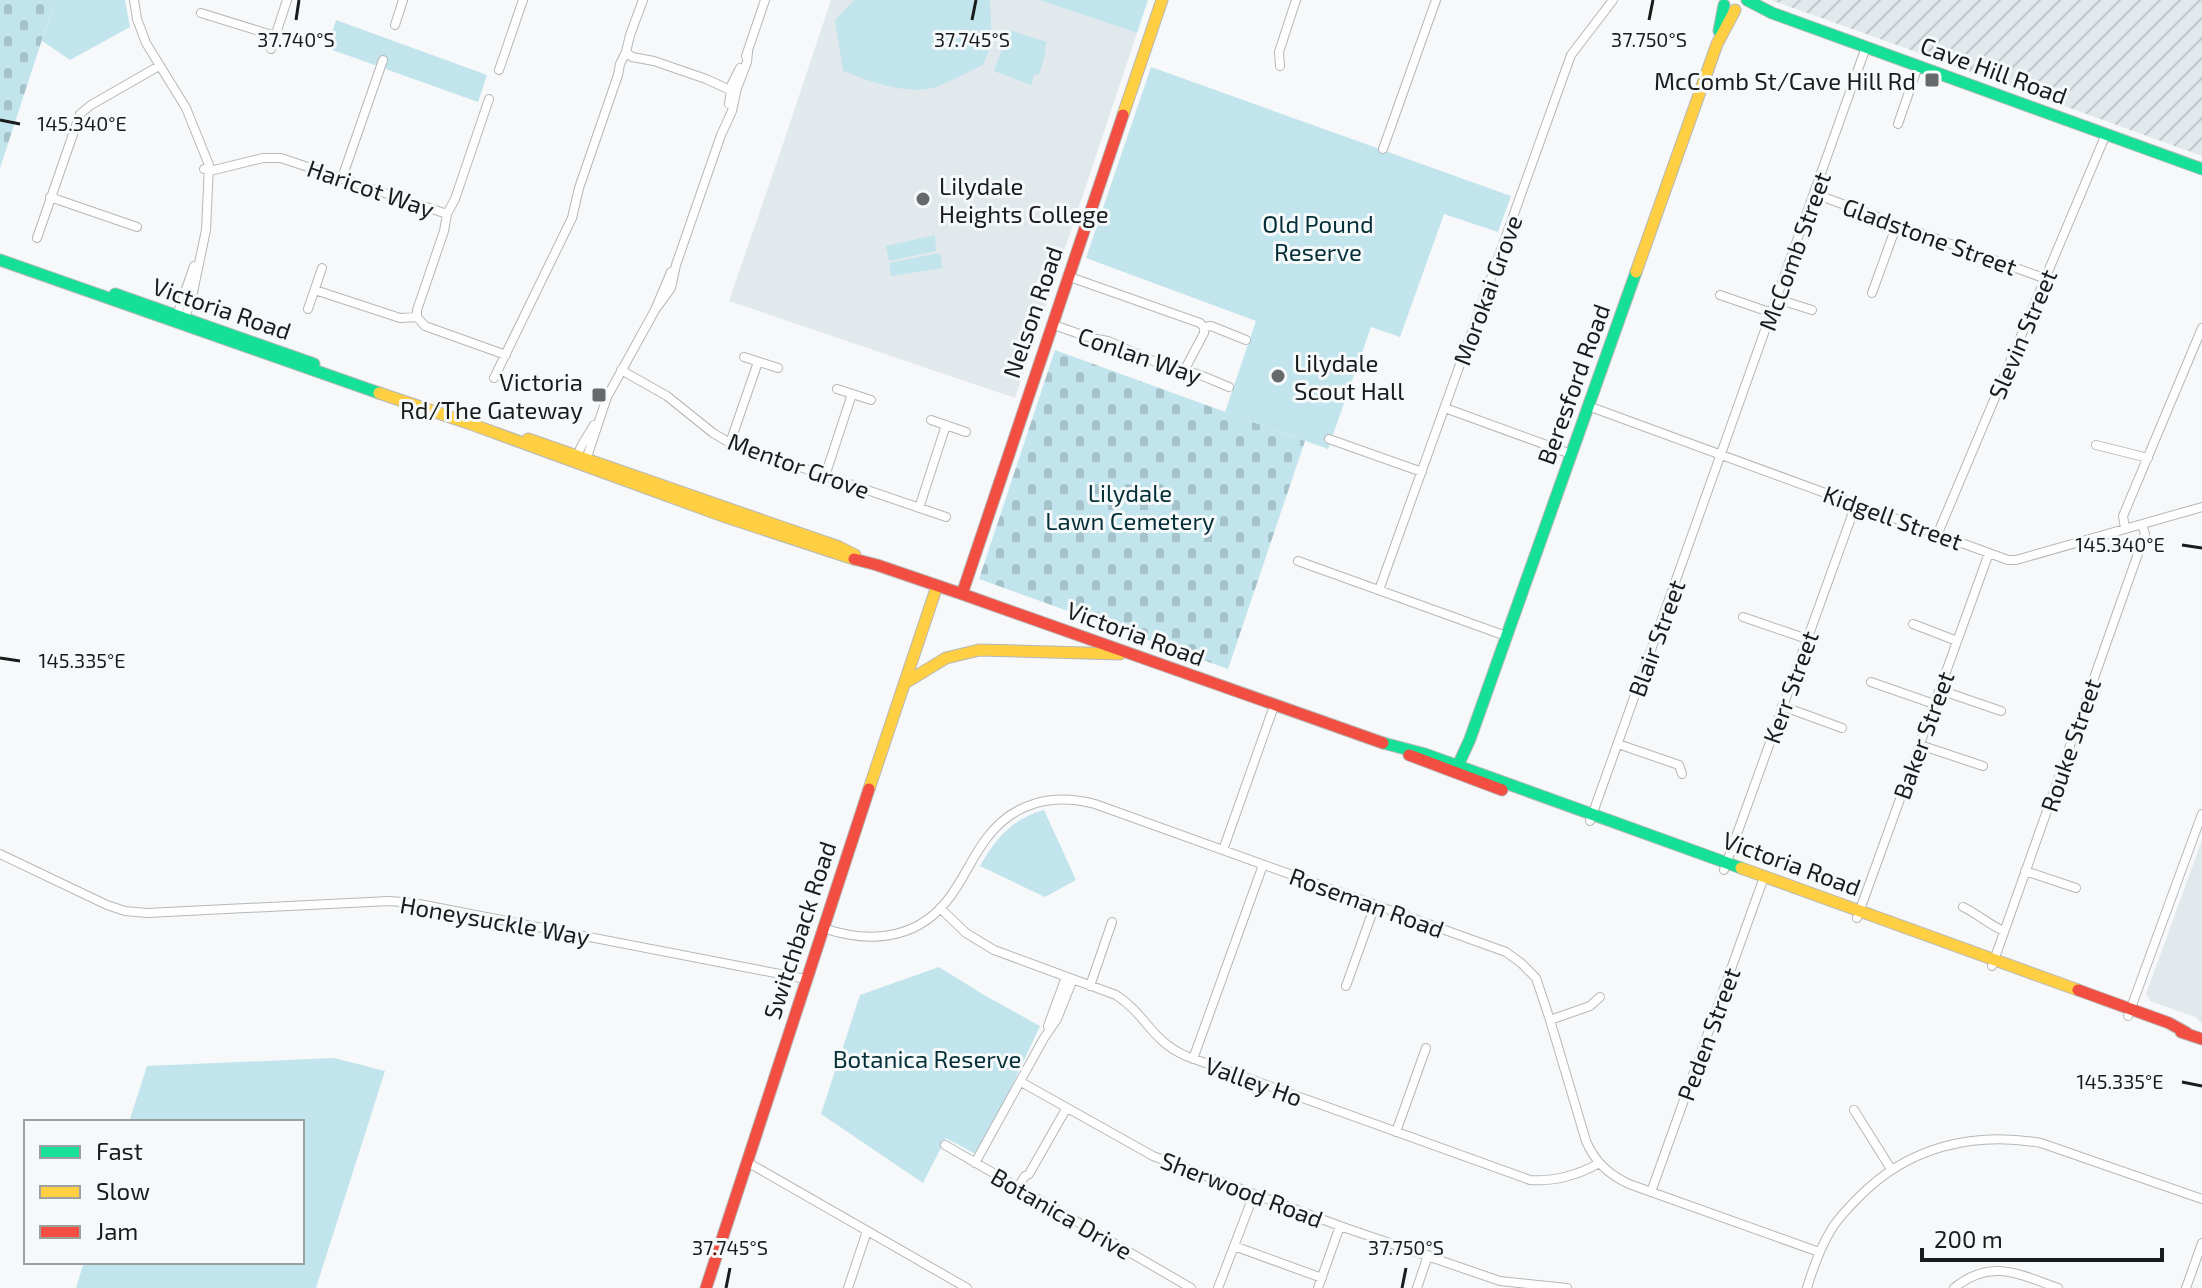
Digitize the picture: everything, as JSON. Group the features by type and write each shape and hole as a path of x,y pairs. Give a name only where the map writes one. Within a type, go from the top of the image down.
{"main road":[{"name":"Nelson Road","path":"962,594 1162,0"},
{"name":"Cave Hill Road","path":"1732,3 1772,13 2202,169"},
{"name":"Beresford Road","path":"1459,770 1732,3"},
{"name":"Victoria Road","path":"0,260 180,320 330,377 580,461 837,555 877,565 1274,706 1425,754 1459,770 2130,1012 2166,1029 2202,1039"},
{"name":"Switchback Road","path":"706,1288 937,586"},
{"path":"905,683 946,658 979,650 1132,655"}],"street":[{"path":"134,0 142,33 186,108 197,132 199,152 207,168 204,186 208,204 204,241 180,320"},
{"path":"271,49 287,0"},
{"path":"395,25 403,0"},
{"path":"499,70 512,44 523,0"},
{"path":"494,378 572,218 620,64 629,52 630,35 643,0"},
{"path":"580,461 607,397 676,265 734,105 733,87 747,62 765,0"},
{"path":"1280,66 1279,52 1296,0"},
{"path":"1383,149 1436,0"},
{"name":"Morokai Grove","path":"1379,590 1571,55 1613,0"},
{"path":"201,13 275,36"},
{"path":"210,28 213,16"},
{"name":"McComb Street","path":"1721,454 1866,47"},
{"path":"629,52 733,87"},
{"path":"342,178 383,60"},
{"path":"37,238 74,126 83,110 159,66"},
{"path":"1898,124 1918,66"},
{"path":"362,83 374,87"},
{"path":"447,214 483,130 489,99"},
{"name":"Slevin Street","path":"1938,533 2106,134"},
{"name":"Haricot Way","path":"207,168 263,158 281,158 447,214 417,317"},
{"name":"Gladstone Street","path":"1815,194 2046,279"},
{"path":"50,197 137,227"},
{"path":"117,233 121,221"},
{"path":"1872,293 1897,224"},
{"path":"308,309 322,268"},
{"path":"1067,276 1200,323 1204,333 1185,369"},
{"path":"315,290 400,318 417,317 428,328 506,355"},
{"path":"1720,295 1772,313"},
{"path":"1777,299 1812,310"},
{"name":"Conlan Way","path":"1051,324 1108,341 1174,370 1185,369 1229,387"},
{"path":"1204,327 1211,326 1246,340"},
{"path":"2125,528 2123,516 2202,328"},
{"path":"744,357 778,368"},
{"path":"730,443 758,362"},
{"name":"Mentor Grove","path":"621,370 667,396 730,443 946,517"},
{"path":"837,389 871,400"},
{"path":"825,476 852,394"},
{"name":"Kidgell Street","path":"1588,406 2008,560 2202,507"},
{"path":"1445,408 1571,454"},
{"path":"931,420 966,432"},
{"path":"919,508 946,425"},
{"path":"1329,439 1422,472"},
{"path":"2096,445 2148,458"},
{"name":"Blair Street","path":"1591,818 1721,454"},
{"name":"Kerr Street","path":"1725,866 1856,504"},
{"name":"Rouke Street","path":"1993,963 2145,534 2142,524"},
{"name":"Baker Street","path":"1859,914 1989,553"},
{"path":"1298,561 1506,636"},
{"path":"1743,617 1807,639"},
{"path":"1913,624 1957,641"},
{"path":"1871,682 1934,704"},
{"path":"1940,690 2001,711"},
{"path":"1223,850 1274,706"},
{"path":"1782,706 1842,728"},
{"path":"1618,744 1679,765 1682,774"},
{"path":"1920,745 1983,766"},
{"name":"Roseman Road","path":"823,928 851,937 872,938 910,929 940,908 954,892 993,829 1010,815 1039,802 1063,799 1095,804 1506,952 1536,978 1586,1141 1599,1163"},
{"path":"2130,1012 2202,814"},
{"name":"Honeysuckle Way","path":"0,854 125,911 147,913 389,901 414,903 806,979"},
{"path":"1193,1059 1263,865"},
{"path":"2025,871 2076,888"},
{"name":"Peden Street","path":"1651,1192 1763,880"},
{"path":"1346,986 1375,905"},
{"path":"1963,907 2004,931"},
{"name":"Valley Ho","path":"940,908 955,924 984,945 1124,1000 1164,1044 1193,1059 1530,1180 1559,1178 1599,1163"},
{"path":"1090,986 1112,922"},
{"name":"Botanica Drive","path":"975,1163 1044,1038 1069,978"},
{"path":"1550,1020 1590,1006 1600,997"},
{"path":"1396,1132 1426,1048"},
{"name":"Sherwood Road","path":"1021,1082 1153,1156 1340,1226 1508,1283 1567,1288"},
{"path":"1018,1187 1029,1174 1066,1109"},
{"path":"1854,1110 1891,1169"},
{"path":"1807,1288 1819,1252 1843,1213 1891,1169 1941,1146 1988,1138 2041,1143 2202,1199"},
{"name":"Botanica Drive","path":"945,1145 1191,1288"},
{"path":"747,1162 967,1288"},
{"path":"1599,1163 1620,1180 1819,1252"},
{"path":"1218,1288 1254,1194"},
{"path":"1318,1288 1340,1226"},
{"path":"848,1288 867,1231"},
{"path":"2186,1288 2202,1243"},
{"path":"1234,1246 1322,1278"},
{"path":"1417,1288 1428,1255"},
{"path":"1954,1288 1981,1272 1996,1270 2012,1272 2058,1288"}],"shaded area":[{"name":"Lilydale Heights College","path":"831,0 1039,0 1137,33 1015,398 729,301"},
{"path":"1771,0 2202,0 2202,156 1894,44"},
{"path":"2202,840 2202,1024 2195,1017 2150,1001 2146,994"}],"green space":[{"path":"0,0 55,0 0,168"},
{"path":"55,0 125,0 130,27 70,60 42,41"},
{"path":"854,0 988,0 992,43 983,65 936,87 914,90 877,83 843,71 835,20"},
{"path":"1039,0 1148,0 1137,33"},
{"path":"336,20 487,75 478,102 327,48"},
{"path":"1009,30 1047,42 1039,75 1035,74 1031,85 994,71"},
{"name":"Old Pound Reserve","path":"1151,67 1511,196 1498,232 1444,214 1400,337 1371,327 1328,449 1225,412 1256,321 1086,258"},
{"path":"935,235 936,251 889,261 886,246"},
{"path":"940,253 943,268 891,276 889,263"},
{"name":"Lilydale Lawn Cemetery","path":"1055,350 1305,441 1228,669 979,579"},
{"path":"1044,810 1076,880 1045,897 980,866 992,847 1014,824"},
{"name":"Botanica Reserve","path":"939,967 1040,1026 979,1156 946,1138 923,1183 821,1114 860,995"},
{"path":"334,1058 385,1071 316,1288 76,1288 83,1264 304,1264 304,1120 130,1120 147,1066"}],"traffic: fast":[{"path":"1747,0 1772,13 2202,169"},
{"path":"1719,31 1724,5"},
{"path":"0,260 379,393"},
{"path":"1455,772 1470,739 1636,272"},
{"path":"115,294 314,364"},
{"path":"1383,743 1425,754 1741,868"}],"traffic: slow":[{"path":"1123,115 1162,0"},
{"path":"1636,272 1717,44 1735,10"},
{"path":"379,393 723,516 854,559"},
{"path":"528,439 855,555"},
{"path":"869,789 937,586"},
{"path":"905,683 946,658 979,650 1120,654"},
{"path":"1741,868 2078,990"}],"traffic: jam":[{"path":"962,594 1123,115"},
{"path":"854,559 962,594 1383,743"},
{"path":"1409,755 1502,790"},
{"path":"706,1288 869,789"},
{"path":"2078,990 2169,1023 2187,1033"},
{"path":"2181,1032 2202,1039"}],"place":[{"name":"McComb St/Cave Hill Rd","path":"1932,80"},
{"name":"Lilydale Heights College","path":"923,199"},
{"name":"Lilydale Scout Hall","path":"1278,376"},
{"name":"Victoria Rd/The Gateway","path":"599,395"}]}
